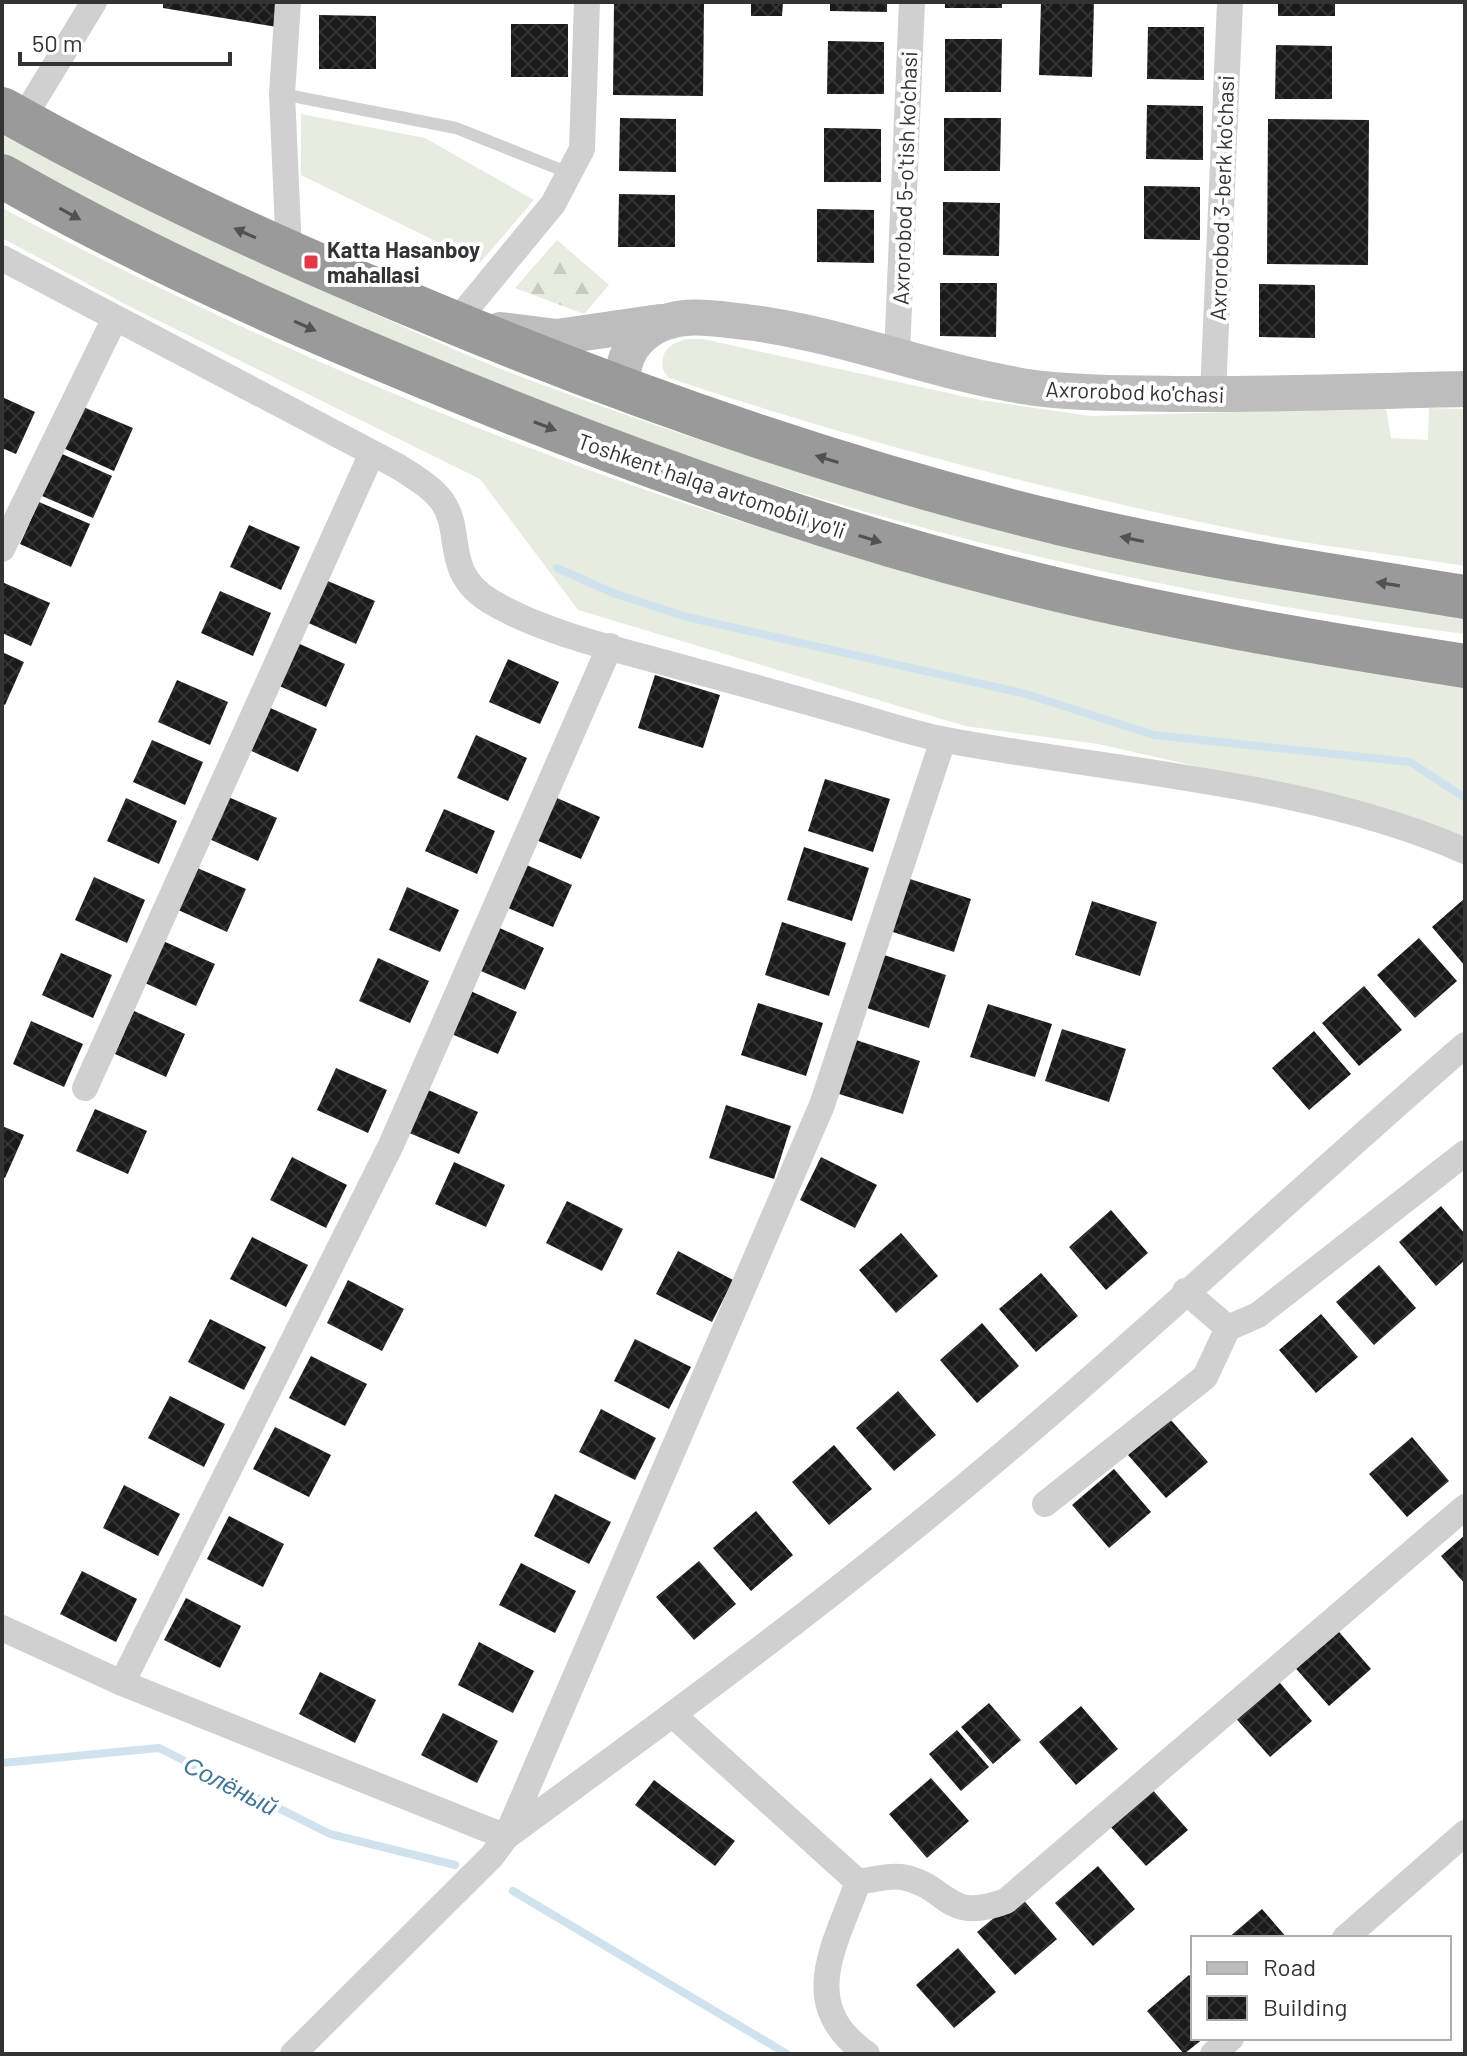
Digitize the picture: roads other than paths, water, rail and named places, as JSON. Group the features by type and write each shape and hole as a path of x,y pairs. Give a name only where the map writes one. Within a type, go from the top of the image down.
{"highway":[{"path":"12,114 166,195 455,323 624,390 884,477 1046,520 1239,560 1465,597"},
{"name":"Toshkent halqa avtomobil yo'li","path":"2,176 192,277 364,352 517,416 783,512 897,547 1119,604 1465,666"}],"street":[{"path":"12,114 94,2"},
{"path":"288,2 282,94 289,252"},
{"path":"455,323 553,204 582,149 587,2"},
{"name":"Axrorobod 5-o'tish ko'chasi","path":"897,354 912,2"},
{"name":"Axrorobod 3-berk ko'chasi","path":"1213,394 1230,2"},
{"path":"2,258 114,320 399,467 442,500 449,513 457,560 465,576 487,600 516,615 610,646 943,740 1137,770 1326,806 1395,823 1465,851"},
{"name":"Axrorobod ko'chasi","path":"455,323 557,337 705,317 780,326 979,377 1036,388 1213,394 1465,389"},
{"path":"2,549 114,320"},
{"name":"Axrorobod ko'chasi","path":"624,390 622,366 627,350 669,321"},
{"path":"85,1088 372,453"},
{"path":"122,1683 391,1145 610,646"},
{"path":"293,2054 492,1856 506,1837 822,1105 943,740"},
{"path":"506,1837 673,1715 905,1535 1037,1424 1465,1045"},
{"path":"1045,1504 1205,1377 1228,1328 1258,1315 1465,1153"},
{"path":"1185,1291 1228,1328"},
{"path":"673,1715 858,1882 903,1877 942,1899 974,1910 1006,1901 1465,1507"},
{"path":"2,1628 122,1683 506,1837"},
{"path":"1347,1936 1465,1833"},
{"path":"858,1882 823,1985 829,2006 847,2038 867,2054"},
{"path":"1213,2054 1229,2040"}],"lane":[{"path":"282,94 456,128 569,173"}],"waterway":[{"path":"557,568 613,593 687,617 1026,694 1154,735 1410,762 1465,798"},
{"name":"Солёный","path":"2,1763 159,1748 330,1834 455,1865"},
{"name":"Солёный","path":"513,1891 787,2054"}],"place":[{"name":"Katta Hasanboy mahallasi","path":"311,262"}]}
